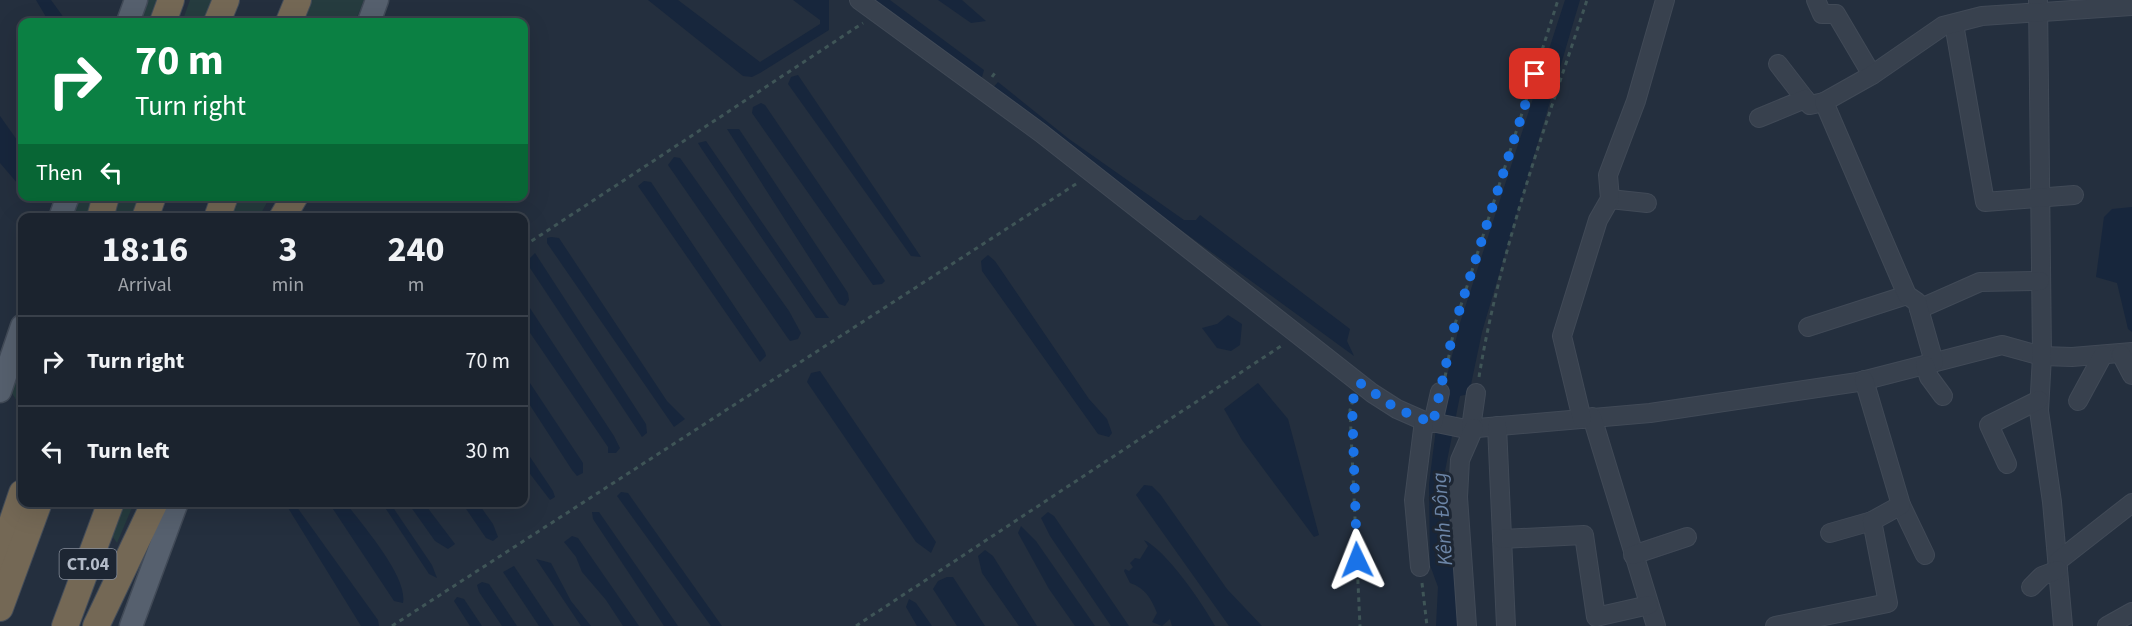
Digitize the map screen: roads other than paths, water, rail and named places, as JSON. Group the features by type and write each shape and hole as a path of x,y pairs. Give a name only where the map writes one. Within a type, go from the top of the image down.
{"highway":[{"path":"164,18 171,0"},
{"path":"219,18 226,0"},
{"path":"291,18 298,0"},
{"path":"0,558 18,505"},
{"path":"0,608 37,507"},
{"name":"CT.04","path":"65,626 109,507"},
{"path":"96,626 153,507"}],"main road":[{"path":"129,18 136,0"},
{"path":"370,18 377,0"},
{"path":"0,391 18,338"},
{"path":"131,626 175,507"}],"street":[{"path":"1656,626 1562,336 1598,220 1610,199 1608,176 1636,101 1665,0"},
{"path":"1815,0 1822,14 1836,14 1872,75"},
{"path":"866,5 1092,174 1360,383 1397,409 1429,422 1471,428 1650,413 1863,380 2002,345 2042,356 2119,354"},
{"path":"2038,6 2038,198 2042,356 2039,400 2063,626"},
{"path":"1778,64 1810,105 1824,102 1872,75 1943,26 2038,6 2132,6"},
{"path":"1954,24 1985,202 2074,195"},
{"path":"1759,118 1804,99"},
{"path":"1824,102 1913,302 1929,363 1928,374 1943,396"},
{"path":"1610,199 1647,203"},
{"path":"1808,327 1913,302 1980,282 2040,281"},
{"path":"2119,354 2132,375"},
{"path":"2078,401 2119,354"},
{"path":"1863,380 1901,505 1924,555"},
{"path":"1420,567 1414,500 1429,422 1440,392"},
{"path":"1467,626 1458,497 1460,460 1471,428 1476,393"},
{"path":"2007,464 1989,425 2039,400"},
{"path":"1497,426 1506,626"},
{"path":"2031,587 2132,503"},
{"path":"1830,533 1872,521 1901,505"},
{"path":"1775,626 1856,618 1888,603 1872,521"},
{"path":"1502,539 1584,535 1596,621 1649,605"},
{"path":"1633,555 1687,537"},
{"path":"2107,626 2132,612"}],"water":[{"path":"36,0 51,0 64,18 47,18"},
{"path":"648,0 678,0 760,62 820,24 820,20 793,0 829,0 829,30 760,73 752,77 743,76"},
{"path":"869,0 890,0 984,70 982,77 977,78"},
{"path":"938,0 962,0 986,21 971,23"},
{"name":"Kênh Đông","path":"1565,0 1580,0 1482,332 1469,394 1460,396 1444,476 1444,485 1451,486 1463,626 1436,626 1438,587 1430,565 1429,484 1438,413 1460,323"},
{"path":"798,75 921,257 911,256 788,84 791,77"},
{"path":"998,82 1069,139 1184,220 1196,220 1200,215 1350,329 1347,341 1354,356 990,91"},
{"path":"761,103 765,105 885,281 882,284 873,285 752,113 753,107"},
{"path":"0,116 18,141 18,184 0,163"},
{"path":"727,129 739,129 848,293 849,300 845,306 839,304"},
{"path":"706,141 829,318 816,318 698,143"},
{"path":"674,157 680,158 789,311 801,333 798,339 790,341 787,337 668,165"},
{"path":"644,181 651,182 765,352 766,356 760,362 638,186"},
{"path":"2132,207 2132,332 2128,329 2117,283 2096,277 2104,217 2112,209"},
{"path":"547,238 559,238 667,401 685,419 674,427 547,243"},
{"path":"535,253 646,424 647,433 642,437 528,265 528,260"},
{"path":"988,255 995,261 1089,399 1107,419 1112,433 1109,437 1098,434 982,271 981,261"},
{"path":"528,305 620,448 616,453 608,453 608,447 528,330"},
{"path":"1228,315 1242,324 1240,345 1231,351 1217,348 1202,328 1217,324"},
{"path":"820,371 936,542 931,553 916,542 807,382 811,373"},
{"path":"528,380 583,463 583,473 577,476 528,402"},
{"path":"1258,383 1288,419 1319,535 1314,537 1242,440 1224,409"},
{"path":"528,454 553,491 555,497 550,500 528,471"},
{"path":"1144,485 1152,486 1160,494 1227,589 1262,626 1229,626 1136,495"},
{"path":"621,492 628,493 722,626 711,626 617,496"},
{"path":"287,507 297,507 378,620 379,626 361,626"},
{"path":"332,507 349,507 382,551 403,592 403,603 394,601"},
{"path":"385,507 393,507 432,565 437,578 429,574"},
{"path":"411,507 427,507 455,544 448,549 435,541"},
{"path":"465,507 481,507 493,524 498,537 493,541 486,538"},
{"path":"592,512 599,512 678,626 664,626 593,519"},
{"path":"1048,512 1054,516 1129,626 1111,626 1050,536 1041,518"},
{"path":"1021,526 1036,541 1095,626 1075,626 1049,589 1018,533"},
{"path":"572,536 578,538 639,626 623,626 606,600 582,572 576,557 564,542"},
{"path":"1144,540 1173,566 1215,626 1172,626 1170,619 1162,626 1152,622 1157,613 1152,603 1144,591 1130,583 1124,571 1125,569 1129,571 1133,567 1130,563 1135,558 1140,559 1148,546"},
{"path":"985,550 993,556 1037,626 1019,626 982,573 978,556"},
{"path":"536,559 551,563 571,601 591,626 581,626"},
{"path":"514,566 554,626 539,626 503,572"},
{"path":"953,577 985,626 957,626 933,589 938,581"},
{"path":"482,582 489,584 517,626 502,626 479,592 477,585"},
{"path":"457,597 464,599 482,626 470,626 454,601"},
{"path":"909,599 916,603 932,626 917,626 906,607"}]}
